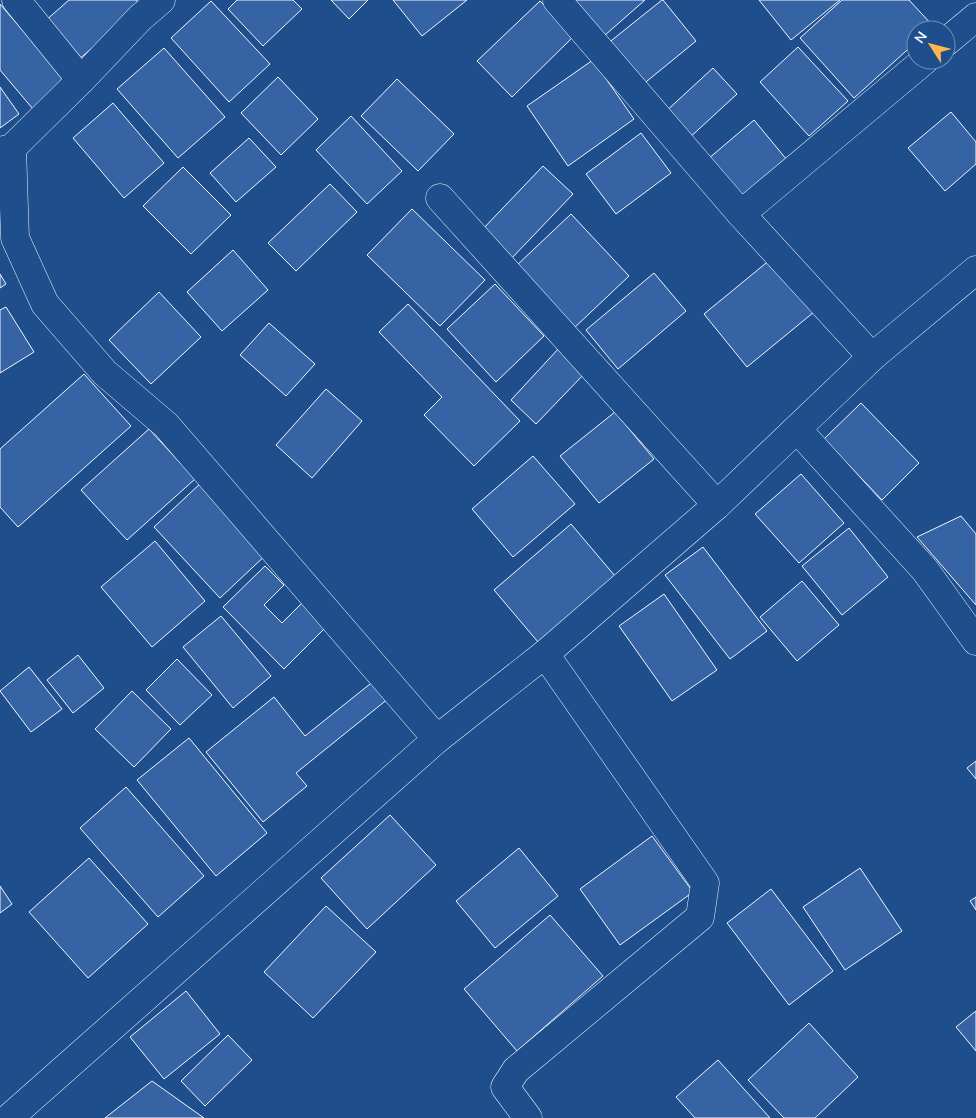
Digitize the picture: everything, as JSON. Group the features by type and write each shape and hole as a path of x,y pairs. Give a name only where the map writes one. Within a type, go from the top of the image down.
{"street":[{"path":"16,0 81,80"},
{"path":"161,0 140,18 81,80 6,149 15,238 45,304 106,373 166,425 437,738"},
{"path":"557,0 741,214 872,357"},
{"path":"956,34 976,17"},
{"path":"741,214 913,70"},
{"path":"440,198 717,505"},
{"path":"9,1118 437,738 545,654 717,505 872,357 976,270"},
{"path":"797,429 925,570 976,641"},
{"path":"528,1118 505,1087 516,1070 700,917 705,883 545,654"}],"building":[{"path":"69,0 136,0 141,6 77,61 44,22"},
{"path":"237,0 293,0 302,9 263,46 228,9"},
{"path":"331,0 368,0 349,19"},
{"path":"393,0 467,0 422,36"},
{"path":"574,0 645,0 604,36"},
{"path":"662,0 696,41 641,86 607,44"},
{"path":"759,0 840,0 791,40"},
{"path":"842,0 909,0 927,20 906,20 906,51 854,98 800,38"},
{"path":"211,1 270,64 229,102 171,38"},
{"path":"540,1 574,36 512,97 477,61"},
{"path":"0,4 66,81 33,109 0,70"},
{"path":"798,47 848,101 809,136 760,82"},
{"path":"164,48 225,117 178,158 117,89"},
{"path":"593,60 634,119 568,166 527,106"},
{"path":"713,68 737,94 687,140 663,114"},
{"path":"278,77 318,119 281,155 241,113"},
{"path":"397,79 454,134 418,171 361,116"},
{"path":"0,87 19,114 0,128"},
{"path":"113,103 164,163 124,198 73,138"},
{"path":"951,112 976,142 976,164 945,191 908,148"},
{"path":"351,116 402,171 367,204 316,150"},
{"path":"754,120 787,160 741,199 708,159"},
{"path":"641,133 671,173 616,214 586,174"},
{"path":"249,138 276,167 236,202 210,173"},
{"path":"543,166 573,194 510,260 480,232"},
{"path":"183,167 231,215 191,254 143,206"},
{"path":"330,184 357,212 296,271 268,243"},
{"path":"412,209 485,280 440,326 367,255"},
{"path":"571,214 629,276 573,329 515,267"},
{"path":"233,250 268,290 222,331 187,292"},
{"path":"771,259 814,312 747,367 704,314"},
{"path":"654,273 686,311 618,369 586,330"},
{"path":"0,274 6,284 0,288"},
{"path":"495,284 544,336 496,382 447,329"},
{"path":"159,292 201,337 151,384 109,340"},
{"path":"408,304 520,421 474,466 424,415 442,397 379,332"},
{"path":"6,307 34,352 0,373 0,310"},
{"path":"269,323 315,364 286,396 240,355"},
{"path":"560,347 586,372 536,424 511,400"},
{"path":"84,374 131,426 18,527 0,507 0,449"},
{"path":"326,389 362,421 312,478 276,445"},
{"path":"861,403 919,463 882,500 824,439"},
{"path":"615,412 654,459 599,503 560,456"},
{"path":"149,429 195,479 127,540 81,490"},
{"path":"533,456 575,504 513,557 472,509"},
{"path":"801,474 844,523 799,563 755,514"},
{"path":"203,481 269,552 220,598 154,527"},
{"path":"961,516 976,534 976,605 917,537"},
{"path":"571,524 615,576 538,642 494,590"},
{"path":"849,528 888,577 842,615 802,566"},
{"path":"155,541 205,601 152,647 101,587"},
{"path":"703,547 767,631 730,659 665,575"},
{"path":"265,566 284,585 264,605 282,623 302,603 326,627 284,669 223,607"},
{"path":"802,581 839,625 797,661 760,617"},
{"path":"664,594 717,670 672,701 619,626"},
{"path":"221,616 271,676 233,708 183,647"},
{"path":"78,655 104,688 73,713 47,680"},
{"path":"177,659 212,695 180,725 146,690"},
{"path":"29,667 62,709 31,732 0,691"},
{"path":"375,680 389,698 296,773 307,786 263,822 206,752 274,697 305,736"},
{"path":"132,691 171,729 134,767 95,729"},
{"path":"189,738 267,833 216,876 137,780"},
{"path":"976,761 976,779 967,768"},
{"path":"126,787 204,876 158,917 80,828"},
{"path":"390,815 436,865 367,929 321,878"},
{"path":"652,836 693,892 620,945 580,889"},
{"path":"519,848 558,896 495,948 456,901"},
{"path":"89,858 148,924 88,978 29,912"},
{"path":"860,868 902,931 845,970 803,907"},
{"path":"0,886 12,904 0,913"},
{"path":"771,889 833,971 789,1005 727,923"},
{"path":"976,897 976,910 970,901"},
{"path":"326,906 376,952 313,1018 264,972"},
{"path":"550,915 603,976 517,1051 464,989"},
{"path":"186,991 220,1034 164,1079 130,1037"},
{"path":"976,1011 976,1051 956,1027"},
{"path":"809,1023 858,1077 815,1118 784,1118 748,1080"},
{"path":"228,1035 252,1060 205,1106 181,1081"},
{"path":"718,1060 770,1118 695,1118 676,1097"},
{"path":"152,1081 204,1118 105,1118"}]}
